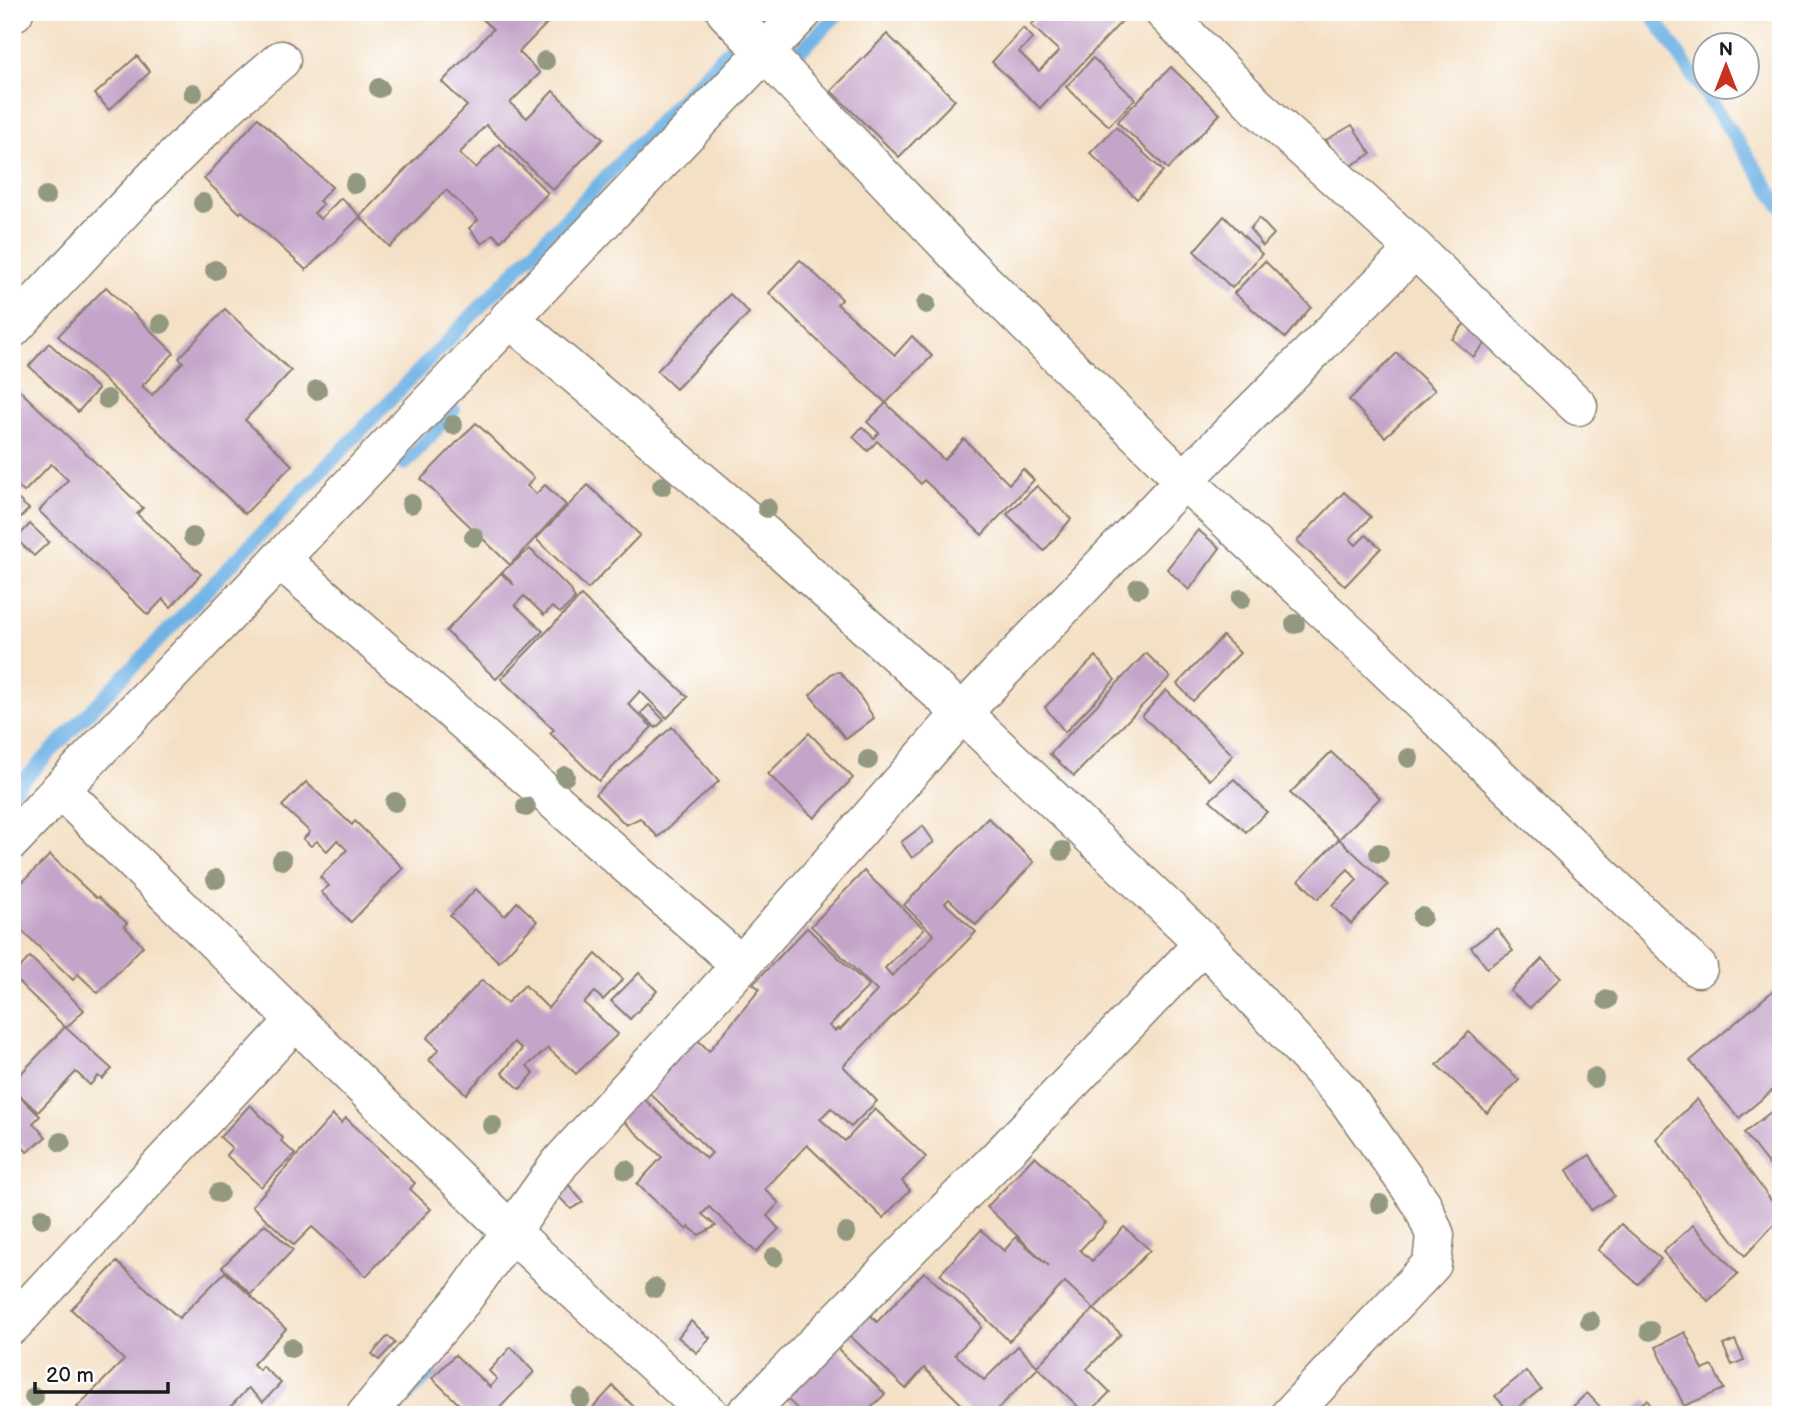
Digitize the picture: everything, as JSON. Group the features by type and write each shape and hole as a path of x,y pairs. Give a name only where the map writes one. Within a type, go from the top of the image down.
{"street":[{"path":"726,12 762,53 969,267 1184,480 1371,654 1698,968"},
{"path":"12,840 803,12"},
{"path":"1164,12 1256,106 1415,249 1578,406"},
{"path":"12,329 147,184 228,104 281,60"},
{"path":"366,1415 463,1299 560,1163 741,965 962,713 1184,480 1415,249"},
{"path":"509,318 767,537 962,713 1204,943 1345,1096 1422,1204 1435,1235 1432,1264 1290,1415"},
{"path":"280,559 741,965"},
{"path":"60,789 510,1231 710,1415"},
{"path":"745,1415 1013,1143 1204,943"},
{"path":"12,1325 296,1020"}],"building":[{"path":"475,12 558,12 519,52 540,73 510,103 527,118 553,91 603,139 553,190 486,125 459,154 476,168 499,144 548,193 501,241 493,234 482,244 469,228 478,220 446,190 390,247 360,217 306,270 204,179 258,118 332,187 319,201 323,204 314,213 320,219 341,198 360,216 467,106 442,82 493,29"},
{"path":"1043,12 1115,12 1123,20 1040,108 992,62 1023,28 1033,38 1019,52 1039,71 1059,51 1031,25"},
{"path":"887,34 955,100 899,157 831,91"},
{"path":"137,56 150,72 109,110 95,94"},
{"path":"1093,58 1135,99 1109,126 1066,87"},
{"path":"1171,67 1220,114 1168,169 1117,122"},
{"path":"1352,125 1371,154 1345,169 1326,140"},
{"path":"1116,127 1163,171 1137,199 1090,153"},
{"path":"1224,216 1262,254 1232,288 1194,251"},
{"path":"1259,218 1274,234 1263,246 1250,229"},
{"path":"800,260 842,299 837,304 895,355 912,336 932,356 886,403 769,293"},
{"path":"1265,261 1311,307 1285,338 1234,293"},
{"path":"106,287 174,353 142,386 152,395 183,362 179,358 225,309 291,371 245,420 292,465 245,514 58,336"},
{"path":"730,294 749,313 676,389 657,371"},
{"path":"1469,318 1490,338 1473,357 1452,339"},
{"path":"49,343 98,389 78,412 29,366"},
{"path":"1397,353 1435,390 1385,437 1349,400"},
{"path":"12,383 143,508 137,514 201,574 171,607 163,599 148,615 39,511 68,480 51,464 24,492 12,481"},
{"path":"886,403 944,460 964,439 1009,484 1023,469 1034,480 982,535 924,480 921,484 877,441 868,451 853,437 862,427 874,438 879,433 867,422"},
{"path":"476,423 534,478 527,486 536,494 545,485 566,505 510,565 421,479"},
{"path":"588,485 640,535 588,589 536,539"},
{"path":"1037,486 1071,519 1044,551 1007,514"},
{"path":"1344,492 1371,517 1350,539 1356,545 1366,535 1381,548 1345,586 1297,541"},
{"path":"12,494 29,509 12,526"},
{"path":"30,524 49,542 34,556 16,539"},
{"path":"1198,530 1220,548 1189,590 1167,569"},
{"path":"530,549 571,590 575,599 560,613 552,607 544,615 524,596 515,605 543,631 496,679 446,631 501,573 514,585 502,572"},
{"path":"581,596 688,697 667,718 640,691 628,704 652,727 599,781 550,733 554,730 501,679"},
{"path":"1223,636 1240,653 1193,701 1177,684"},
{"path":"1146,653 1170,677 1074,776 1050,754"},
{"path":"1096,656 1115,680 1065,732 1045,707"},
{"path":"840,672 874,718 846,739 810,695 832,673"},
{"path":"1166,690 1233,755 1210,780 1142,716"},
{"path":"649,705 664,720 656,728 641,713"},
{"path":"672,727 719,781 658,837 640,818 626,825 595,794"},
{"path":"809,733 853,778 814,818 768,774"},
{"path":"1331,752 1380,798 1339,839 1290,793"},
{"path":"1234,779 1267,812 1246,832 1210,800"},
{"path":"306,782 352,825 355,821 403,868 351,922 321,892 329,886 320,877 347,850 337,840 327,851 317,841 311,846 303,839 310,832 282,806"},
{"path":"988,818 1034,862 976,925 949,899 945,903 976,932 843,1066 877,1101 851,1127 831,1108 820,1119 845,1141 875,1109 926,1157 902,1181 910,1190 883,1218 807,1145 765,1189 779,1203 767,1216 779,1229 756,1252 709,1207 702,1214 716,1226 699,1235 689,1227 687,1230 637,1184 662,1157 614,1112 635,1090 706,1159 712,1153 641,1085 690,1032 709,1051 760,989 753,984 807,928 869,986 829,1026 835,1031 838,1028 840,1030 877,991 811,926 864,871 924,929 885,968 892,976 934,935 904,905"},
{"path":"923,826 934,842 912,858 901,842"},
{"path":"1339,839 1388,885 1351,924 1332,906 1357,880 1348,869 1318,899 1299,880"},
{"path":"50,855 127,923 124,926 143,946 98,993 78,974 73,980 12,921 12,892"},
{"path":"476,889 505,916 517,902 537,921 499,962 450,916"},
{"path":"1497,928 1513,951 1487,968 1471,947"},
{"path":"596,954 623,979 603,1000 595,992 584,1003 618,1034 576,1074 548,1048 527,1066 534,1073 520,1089 502,1073 522,1049 514,1042 466,1094 429,1060 439,1049 427,1038 482,980 507,1003 525,985 548,1008"},
{"path":"30,957 84,1010 66,1028 112,1069 102,1079 98,1076 90,1085 76,1072 38,1112 12,1088 12,1083 65,1027 12,976"},
{"path":"1542,959 1561,977 1530,1008 1510,991"},
{"path":"639,973 657,991 630,1019 611,1001"},
{"path":"1781,984 1781,1083 1739,1118 1690,1061"},
{"path":"1469,1032 1519,1080 1487,1113 1437,1065"},
{"path":"12,1089 40,1116 33,1123 46,1137 27,1152 16,1139 12,1142"},
{"path":"1697,1099 1781,1214 1745,1256 1656,1139"},
{"path":"1781,1104 1781,1180 1744,1133"},
{"path":"250,1105 295,1154 261,1187 226,1155 232,1148 220,1137"},
{"path":"333,1115 341,1123 346,1118 415,1183 410,1189 431,1209 366,1276 312,1227 294,1245 252,1206"},
{"path":"1590,1155 1614,1196 1591,1210 1567,1170"},
{"path":"1035,1156 1106,1223 1080,1250 1092,1261 1124,1227 1150,1250 1094,1309 1065,1282 1009,1341 940,1274 981,1230 1004,1251 1016,1237 1049,1266 987,1207"},
{"path":"569,1185 583,1202 571,1209 558,1196"},
{"path":"265,1224 293,1250 251,1294 222,1267"},
{"path":"1621,1224 1661,1259 1638,1284 1598,1250"},
{"path":"1693,1225 1738,1274 1708,1301 1663,1252"},
{"path":"117,1262 179,1318 225,1272 286,1329 253,1364 259,1370 262,1366 281,1383 263,1402 248,1388 223,1415 85,1415 77,1407 124,1360 71,1309"},
{"path":"924,1272 980,1323 981,1328 955,1354 984,1380 1018,1346 1037,1366 1094,1309 1121,1334 1087,1369 1110,1392 1087,1415 1038,1368 992,1415 973,1415 924,1368 906,1389 846,1332 866,1311 877,1322"},
{"path":"691,1321 710,1338 697,1353 678,1337"},
{"path":"1685,1332 1703,1370 1712,1366 1724,1389 1684,1406 1656,1347"},
{"path":"388,1336 395,1343 379,1360 372,1354"},
{"path":"1735,1340 1744,1360 1732,1365 1723,1345"},
{"path":"835,1346 885,1394 864,1415 804,1415 785,1397"},
{"path":"511,1347 534,1372 493,1415 470,1415 432,1378 455,1355 490,1387 497,1379 489,1371"},
{"path":"1526,1371 1541,1389 1511,1413 1495,1396"},
{"path":"613,1386 642,1415 586,1415"},
{"path":"1587,1393 1608,1415 1564,1415"},
{"path":"1647,1400 1658,1415 1626,1415"}],"waterway":[{"path":"752,25 765,12"},
{"path":"785,66 840,12"},
{"path":"1650,12 1781,206"},
{"path":"12,792 734,44"},
{"path":"405,464 454,410"},
{"path":"394,1409 429,1374"}]}
